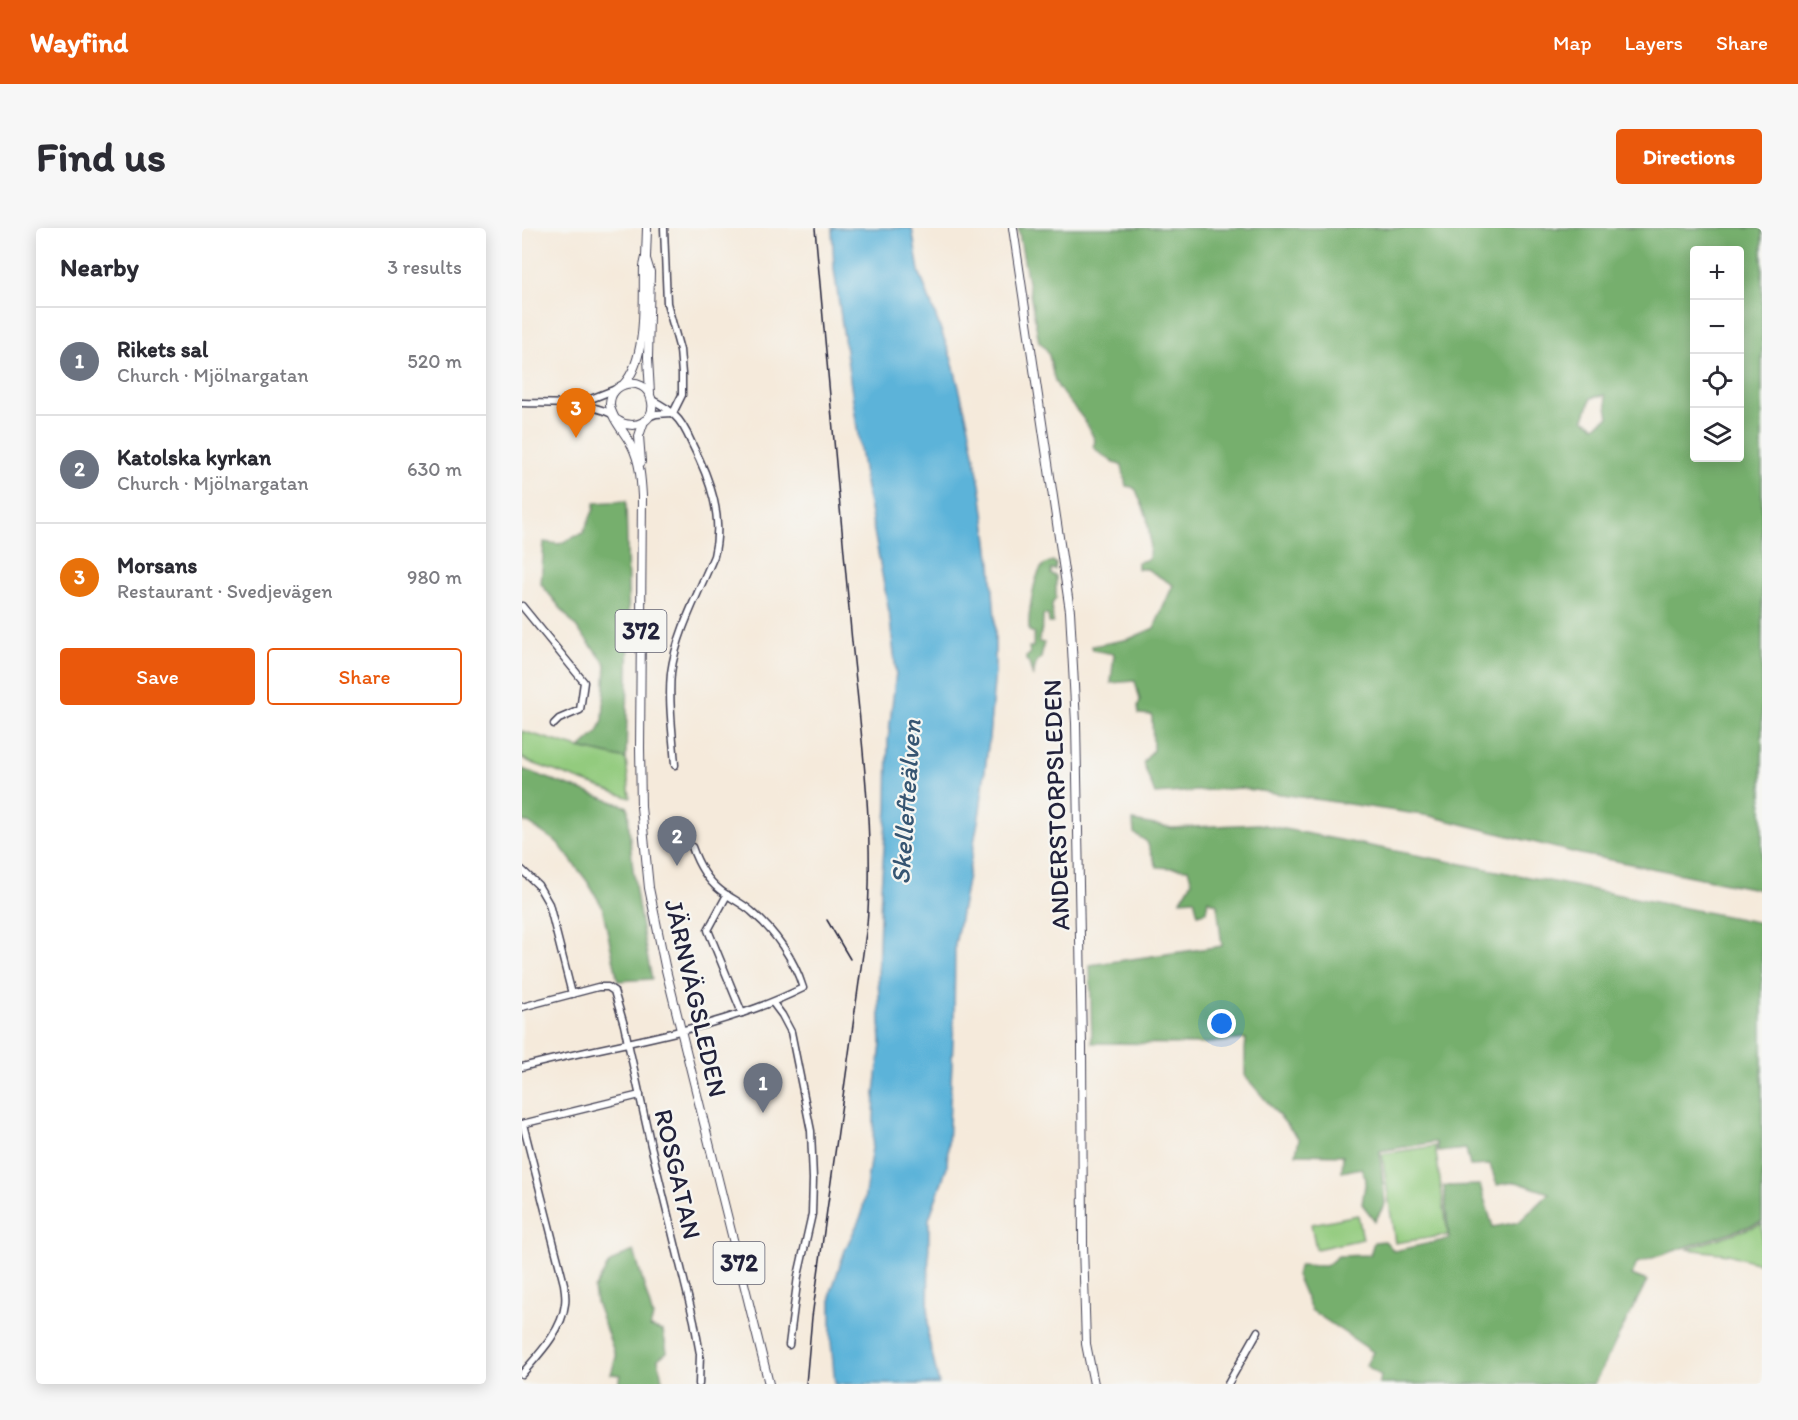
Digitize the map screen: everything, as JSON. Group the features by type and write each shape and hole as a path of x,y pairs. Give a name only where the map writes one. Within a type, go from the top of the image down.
{"main road":[{"path":"646,228 642,331 639,349 632,374 610,400 614,417 633,426 646,419 652,406 648,358 650,272 646,257"},
{"name":"ANDERSTORPSLEDEN","path":"1013,228 1070,612 1076,723 1086,1344 1094,1384"},
{"path":"621,386 636,384 646,390 651,397"},
{"name":"JÄRNVÄGSLEDEN","path":"614,417 633,448 640,469"},
{"name":"JÄRNVÄGSLEDEN","path":"646,419 639,436 642,458 640,469 642,530 640,794 653,910 769,1384"}],"street":[{"path":"664,228 667,303 680,351 682,374 682,395 673,413"},
{"path":"578,404 621,386"},
{"path":"651,397 678,418 690,440 708,478 715,505 717,535 714,556 680,638 671,674 675,765"},
{"path":"522,403 578,404 602,409 614,417"},
{"path":"646,419 656,414 673,413"},
{"path":"522,606 584,682 580,710 554,724"},
{"path":"522,1067 682,1030 773,1003 803,988 794,964 774,935 751,911 711,881 703,871 692,847"},
{"path":"522,870 538,885 549,904 572,994 522,1007"},
{"path":"727,895 708,930 742,1013"},
{"name":"ROSGATAN","path":"572,994 598,987 608,987 614,991 618,1001 694,1321 700,1354 699,1384"},
{"path":"773,1003 791,1032 801,1074 811,1143 813,1179 812,1215 798,1276 789,1345"},
{"path":"522,1374 554,1332 566,1304 564,1284 522,1124 640,1095"},
{"path":"1228,1384 1258,1331"}],"green space":[{"path":"1018,228 1762,228 1762,890 1580,854 1430,816 1240,788 1155,794 1143,763 1153,750 1152,715 1139,714 1140,700 1135,681 1111,683 1114,654 1093,650 1092,646 1129,639 1154,628 1173,585 1147,569 1138,569 1138,562 1149,559 1150,539 1147,517 1136,490 1126,486 1122,466 1093,447 1095,441 1090,430 1057,385 1044,346 1039,342","holes":["1605,395 1609,417 1595,426 1584,419 1591,398"]},
{"path":"626,501 629,632 626,759 580,748 598,732 603,720 606,664 541,584 544,542 559,544 583,533 594,509 594,503"},
{"path":"1053,561 1056,564 1055,570 1051,569 1051,574 1056,576 1056,598 1052,604 1053,623 1049,623 1048,615 1043,615 1039,642 1044,643 1033,677 1026,660 1030,654 1029,647 1033,647 1034,633 1029,631 1032,596 1040,570"},
{"path":"522,731 626,759 630,798 522,758"},
{"path":"522,769 628,807 636,893 652,979 618,981 602,906 587,881 558,843 522,821"},
{"path":"1133,821 1172,828 1259,824 1762,923 1762,1222 1637,1263 1632,1275 1647,1281 1594,1384 1379,1384 1381,1376 1366,1365 1373,1352 1311,1310 1296,1275 1300,1265 1326,1266 1338,1256 1370,1255 1374,1242 1385,1241 1394,1251 1449,1239 1444,1186 1480,1185 1493,1227 1519,1222 1549,1193 1516,1182 1497,1185 1490,1165 1470,1166 1466,1149 1438,1152 1436,1142 1380,1151 1385,1204 1375,1221 1362,1204 1366,1179 1361,1168 1342,1172 1343,1155 1296,1154 1299,1139 1245,1076 1246,1039 1202,1044 1092,1043 1090,965 1222,946 1217,904 1208,900 1206,912 1198,914 1194,899 1181,900 1192,882 1188,869 1157,867 1147,842 1134,833"},
{"path":"1435,1146 1448,1235 1395,1243 1382,1154"},
{"path":"1358,1215 1363,1239 1316,1249 1311,1224"},
{"path":"1762,1224 1762,1264 1728,1254 1687,1249"},
{"path":"634,1251 653,1317 650,1327 663,1331 667,1352 658,1359 663,1384 618,1384 621,1375 611,1374 616,1357 596,1302 594,1289 609,1264"}],"water":[{"name":"Skellefteälven","path":"832,228 912,228 919,271 952,360 969,427 981,490 991,564 995,618 995,671 989,738 980,811 955,945 947,1167 929,1219 928,1336 939,1384 835,1384 831,1342 831,1292 845,1250 862,1214 873,1141 875,1092 881,1044 878,976 887,808 888,740 896,672 889,612 865,483 834,269"}],"railway":[{"path":"806,1384 812,1317 867,925 869,888 868,814 815,228"},
{"path":"827,920 850,959"}],"place":[{"name":"Morsans","path":"576,438"},
{"name":"Katolska kyrkan","path":"677,866"},
{"name":"Rikets sal","path":"763,1113"}]}
